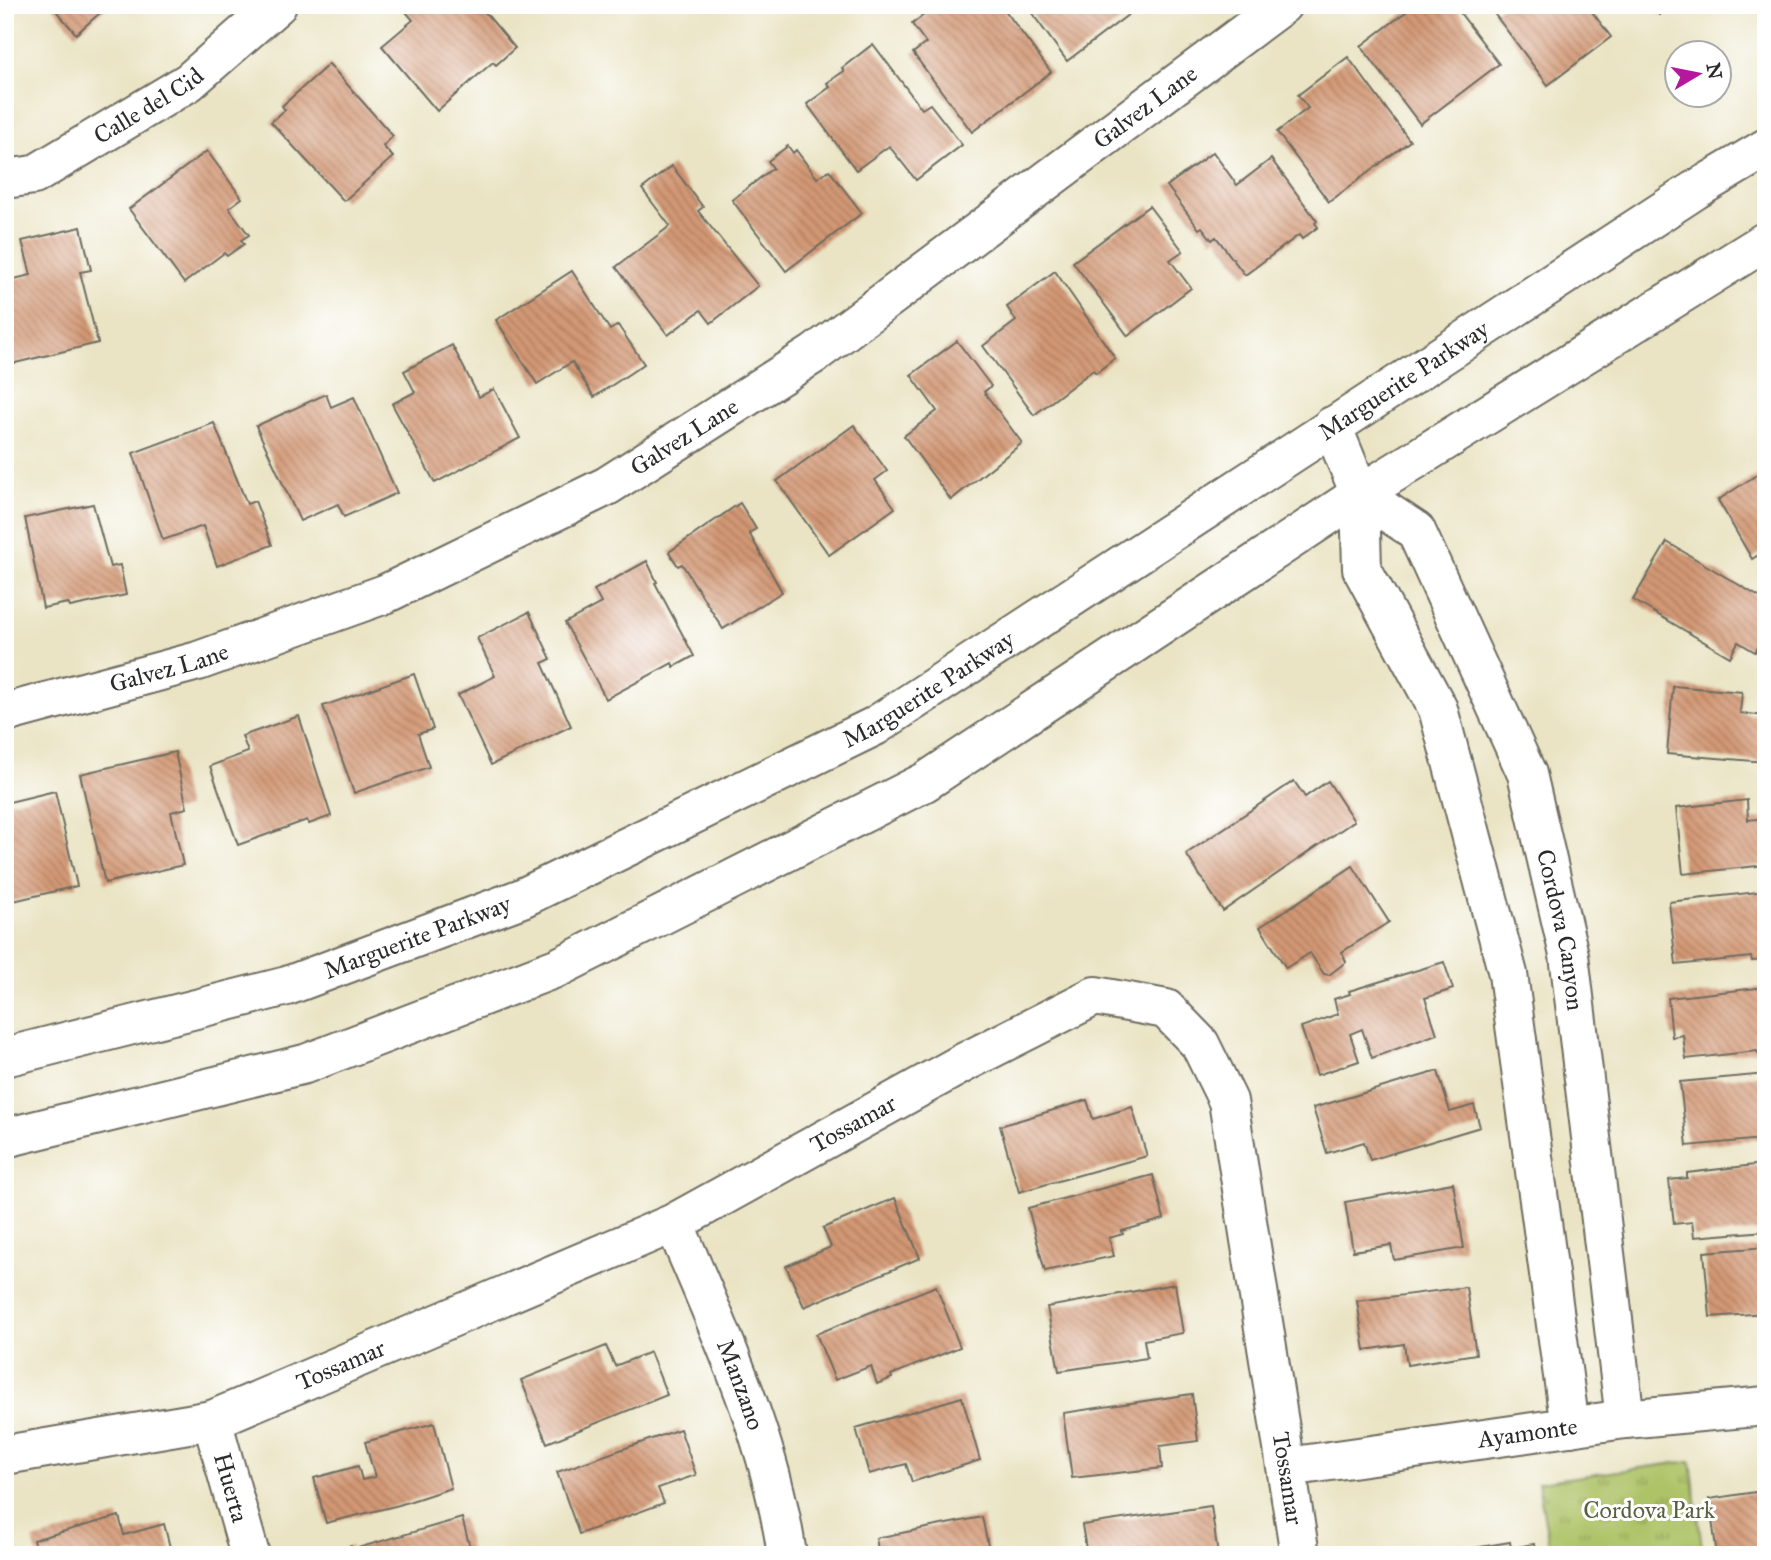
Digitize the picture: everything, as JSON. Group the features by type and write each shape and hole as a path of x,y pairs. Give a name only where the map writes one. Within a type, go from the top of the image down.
{"street":[{"name":"Calle del Cid","path":"5,179 34,175 189,82 277,5"},
{"name":"Galvez Lane","path":"5,713 198,661 385,593 607,486 814,354 1282,5"},
{"name":"Marguerite Parkway","path":"5,1057 287,986 522,898 875,726 1695,190 1766,148"},
{"path":"5,1138 304,1064 559,967 925,782 1360,494 1766,241"},
{"path":"1332,426 1360,494 1362,569 1438,709 1508,974 1570,1426"},
{"name":"Cordova Canyon","path":"1360,494 1416,531 1527,774 1569,955 1625,1419"},
{"name":"Tossamar","path":"5,1455 212,1420 674,1223 965,1062 1095,996 1166,1009 1200,1044 1228,1101 1300,1555"},
{"name":"Manzano","path":"674,1223 732,1359 781,1508 787,1555"},
{"name":"Ayamonte","path":"1288,1467 1570,1426 1766,1406"},
{"name":"Huerta","path":"212,1420 250,1555"}],"green space":[{"name":"Cordova Park","path":"1691,1461 1703,1555 1551,1555 1538,1482"}],"building":[{"path":"51,5 109,5 76,34"},
{"path":"400,5 479,5 515,48 496,65 493,62 437,111 382,46 413,20"},
{"path":"937,5 1001,5 1051,72 972,132 913,53 926,43 912,24"},
{"path":"1026,5 1141,5 1067,61"},
{"path":"1415,5 1454,5 1499,64 1420,124 1361,46"},
{"path":"1502,5 1595,5 1590,9 1611,37 1548,85 1493,12"},
{"path":"1652,5 1671,5 1659,15"},
{"path":"873,44 922,109 930,104 962,145 916,180 889,146 856,170 807,104 830,87 827,83 844,71 842,68"},
{"path":"1348,57 1410,141 1329,202 1277,132 1308,108 1298,95"},
{"path":"329,64 393,136 383,146 393,157 344,201 271,122 285,110 282,106"},
{"path":"788,146 793,153 796,150 817,178 829,170 862,213 786,271 732,200 773,168 768,161"},
{"path":"207,151 242,198 229,208 249,235 241,240 244,244 227,256 224,253 184,283 129,209"},
{"path":"1213,152 1237,185 1271,159 1317,221 1315,223 1318,227 1302,239 1299,235 1245,275 1216,237 1212,240 1202,227 1199,229 1167,186"},
{"path":"672,166 703,207 698,211 758,286 711,323 701,310 668,335 616,267 670,226 642,189"},
{"path":"1149,206 1183,251 1170,260 1191,288 1128,336 1073,262"},
{"path":"81,227 91,270 80,272 98,343 11,364 5,341 5,281 31,275 22,241"},
{"path":"572,271 610,330 618,325 644,364 594,397 572,362 537,384 496,320"},
{"path":"1055,271 1115,358 1096,373 1093,370 1034,415 983,346 1016,321 1007,307"},
{"path":"957,341 991,386 984,392 1022,443 951,500 904,436 937,411 911,375"},
{"path":"452,345 479,397 494,389 520,438 435,483 392,404 415,392 404,371"},
{"path":"326,394 331,407 354,397 397,493 344,517 338,504 300,521 256,426"},
{"path":"214,423 247,504 255,501 272,545 217,566 203,526 163,540 133,453"},
{"path":"854,425 887,471 875,480 895,508 829,555 777,481"},
{"path":"1766,469 1766,550 1752,559 1718,500"},
{"path":"740,503 756,529 749,533 782,592 723,629 682,564 678,566 669,552"},
{"path":"93,504 110,567 120,565 126,595 70,607 68,603 43,608 25,518"},
{"path":"1667,542 1766,601 1766,634 1755,652 1738,642 1730,657 1633,600"},
{"path":"647,561 657,582 655,583 694,656 674,667 672,663 606,699 565,623 601,603 594,590"},
{"path":"529,612 551,659 542,663 571,726 491,765 458,695 495,676 477,638"},
{"path":"414,674 433,729 418,734 429,767 354,793 323,706"},
{"path":"1673,686 1742,692 1740,713 1766,716 1766,762 1667,754"},
{"path":"299,716 331,816 309,824 307,820 238,845 210,766 248,752 242,736"},
{"path":"175,752 187,808 171,812 183,865 105,883 80,774"},
{"path":"1294,781 1305,797 1328,781 1354,821 1223,911 1186,854"},
{"path":"55,791 77,886 5,903 5,803"},
{"path":"1747,800 1748,820 1766,818 1766,865 1683,874 1676,808"},
{"path":"1353,866 1389,922 1342,952 1346,962 1329,975 1324,974 1310,953 1286,968 1260,927"},
{"path":"1766,891 1766,960 1752,961 1751,957 1676,965 1669,902"},
{"path":"1444,962 1453,989 1425,998 1437,1034 1372,1058 1362,1029 1350,1034 1359,1061 1317,1075 1301,1027 1338,1014 1334,999 1350,994 1349,991"},
{"path":"1766,987 1766,1053 1758,1054 1757,1051 1686,1059 1683,1035 1672,1037 1668,998"},
{"path":"1438,1071 1450,1112 1474,1105 1480,1127 1370,1160 1364,1142 1327,1153 1313,1108"},
{"path":"1766,1074 1766,1142 1762,1143 1762,1139 1687,1146 1680,1082"},
{"path":"1087,1100 1093,1119 1132,1107 1147,1156 1019,1192 1000,1126"},
{"path":"1766,1164 1766,1231 1694,1237 1692,1222 1674,1224 1669,1180 1687,1178 1687,1173"},
{"path":"1153,1175 1164,1219 1122,1231 1123,1234 1109,1238 1114,1256 1045,1271 1028,1208"},
{"path":"1453,1183 1464,1248 1394,1260 1391,1245 1353,1251 1345,1202"},
{"path":"895,1198 920,1258 804,1307 786,1266 831,1247 823,1228"},
{"path":"1766,1247 1766,1313 1710,1317 1704,1252"},
{"path":"1175,1284 1183,1333 1144,1340 1147,1358 1059,1371 1047,1307"},
{"path":"936,1286 960,1347 891,1375 892,1378 877,1384 871,1366 835,1380 816,1334"},
{"path":"1466,1287 1476,1354 1407,1365 1404,1344 1365,1350 1357,1301"},
{"path":"606,1346 615,1366 650,1352 667,1395 547,1443 521,1380"},
{"path":"1192,1394 1198,1441 1160,1446 1162,1468 1072,1478 1063,1413"},
{"path":"962,1397 980,1460 912,1482 906,1464 869,1474 856,1428"},
{"path":"434,1423 451,1488 399,1505 326,1523 314,1478 358,1466 362,1480 375,1477 365,1442"},
{"path":"680,1429 696,1475 658,1488 664,1503 579,1534 557,1472"},
{"path":"1756,1492 1762,1531 1766,1531 1766,1555 1717,1555 1709,1499"},
{"path":"1211,1506 1218,1555 1087,1555 1082,1525"},
{"path":"119,1516 124,1535 164,1524 172,1555 37,1555 33,1540"},
{"path":"982,1517 990,1555 879,1555 876,1538"},
{"path":"462,1518 472,1555 339,1555 337,1550 351,1546 351,1550"},
{"path":"1510,1542 1511,1548 1534,1544 1535,1555 1434,1555"}]}
